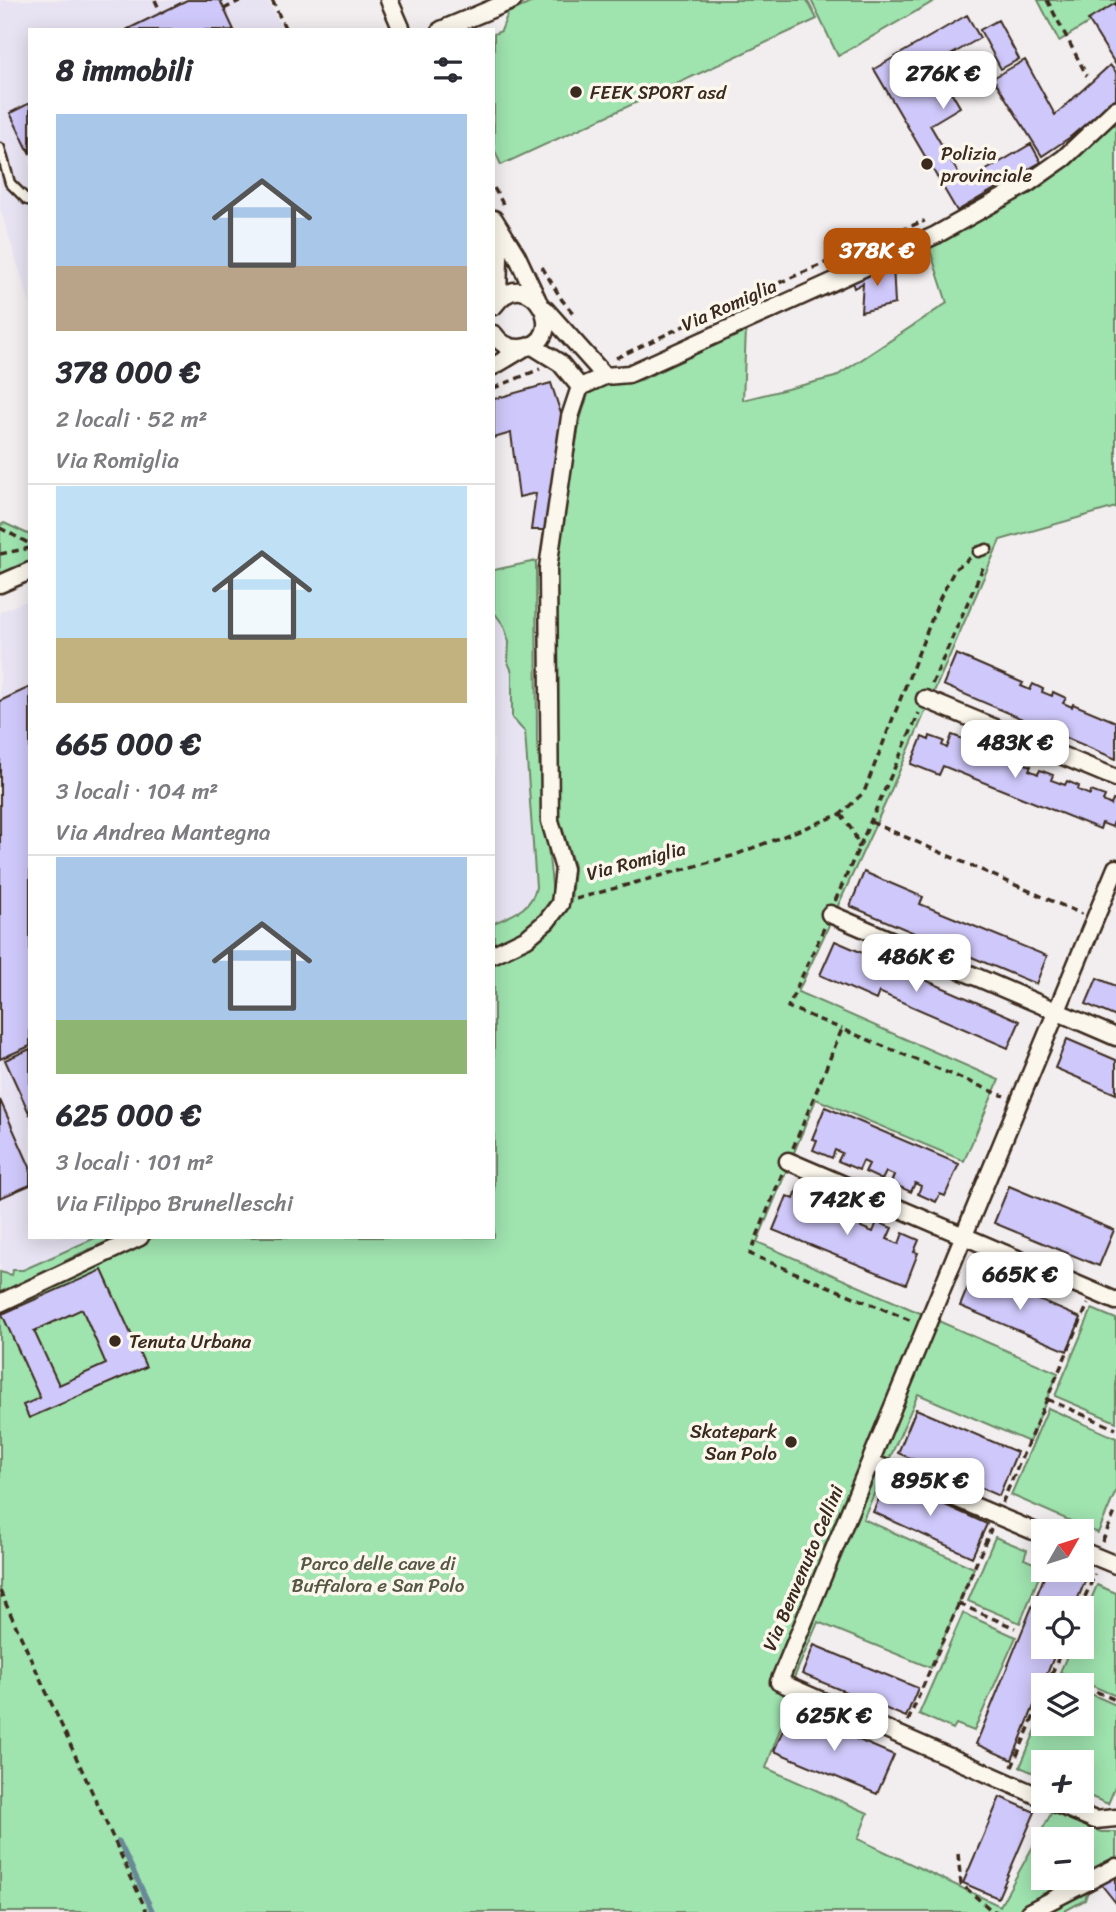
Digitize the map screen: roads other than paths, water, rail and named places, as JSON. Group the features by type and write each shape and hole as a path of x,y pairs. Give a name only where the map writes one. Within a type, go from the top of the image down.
{"street":[{"path":"388,0 399,28"},
{"path":"445,28 513,0"},
{"name":"Via Romiglia","path":"495,954 527,938 547,921 560,904 564,869 550,821 548,568 570,417 580,387 605,376 629,374 930,238 1027,184 1064,158 1116,109"},
{"path":"495,223 517,256 541,304 546,326 543,334 527,347 495,365"},
{"path":"495,228 499,257 496,302"},
{"path":"496,302 513,291 522,291 541,304 605,376"},
{"path":"495,335 506,345 527,347 560,363 580,387"},
{"path":"0,584 28,572"},
{"path":"925,698 1116,778"},
{"name":"Via Benvenuto Cellini","path":"1031,1792 779,1682 1116,868"},
{"path":"830,914 1116,1037"},
{"path":"788,1161 1116,1301"},
{"path":"0,1303 136,1239"},
{"path":"870,1462 1031,1530"},
{"path":"1078,1813 1095,1820 1116,1818"},
{"path":"1029,1912 1116,1867"}],"lane":[{"path":"0,148 10,183 28,200"},
{"path":"978,552 987,549"}],"waterway":[{"path":"119,1841 153,1912"}],"place":[{"name":"FEEK SPORT asd","path":"576,92"},
{"name":"Polizia provinciale","path":"927,164"},
{"name":"Tenuta Urbana","path":"115,1341"},
{"name":"Skatepark San Polo","path":"791,1442"}],"park label":[{"name":"Parco delle cave di Buffalora e San Polo","path":"378,1574"}]}
